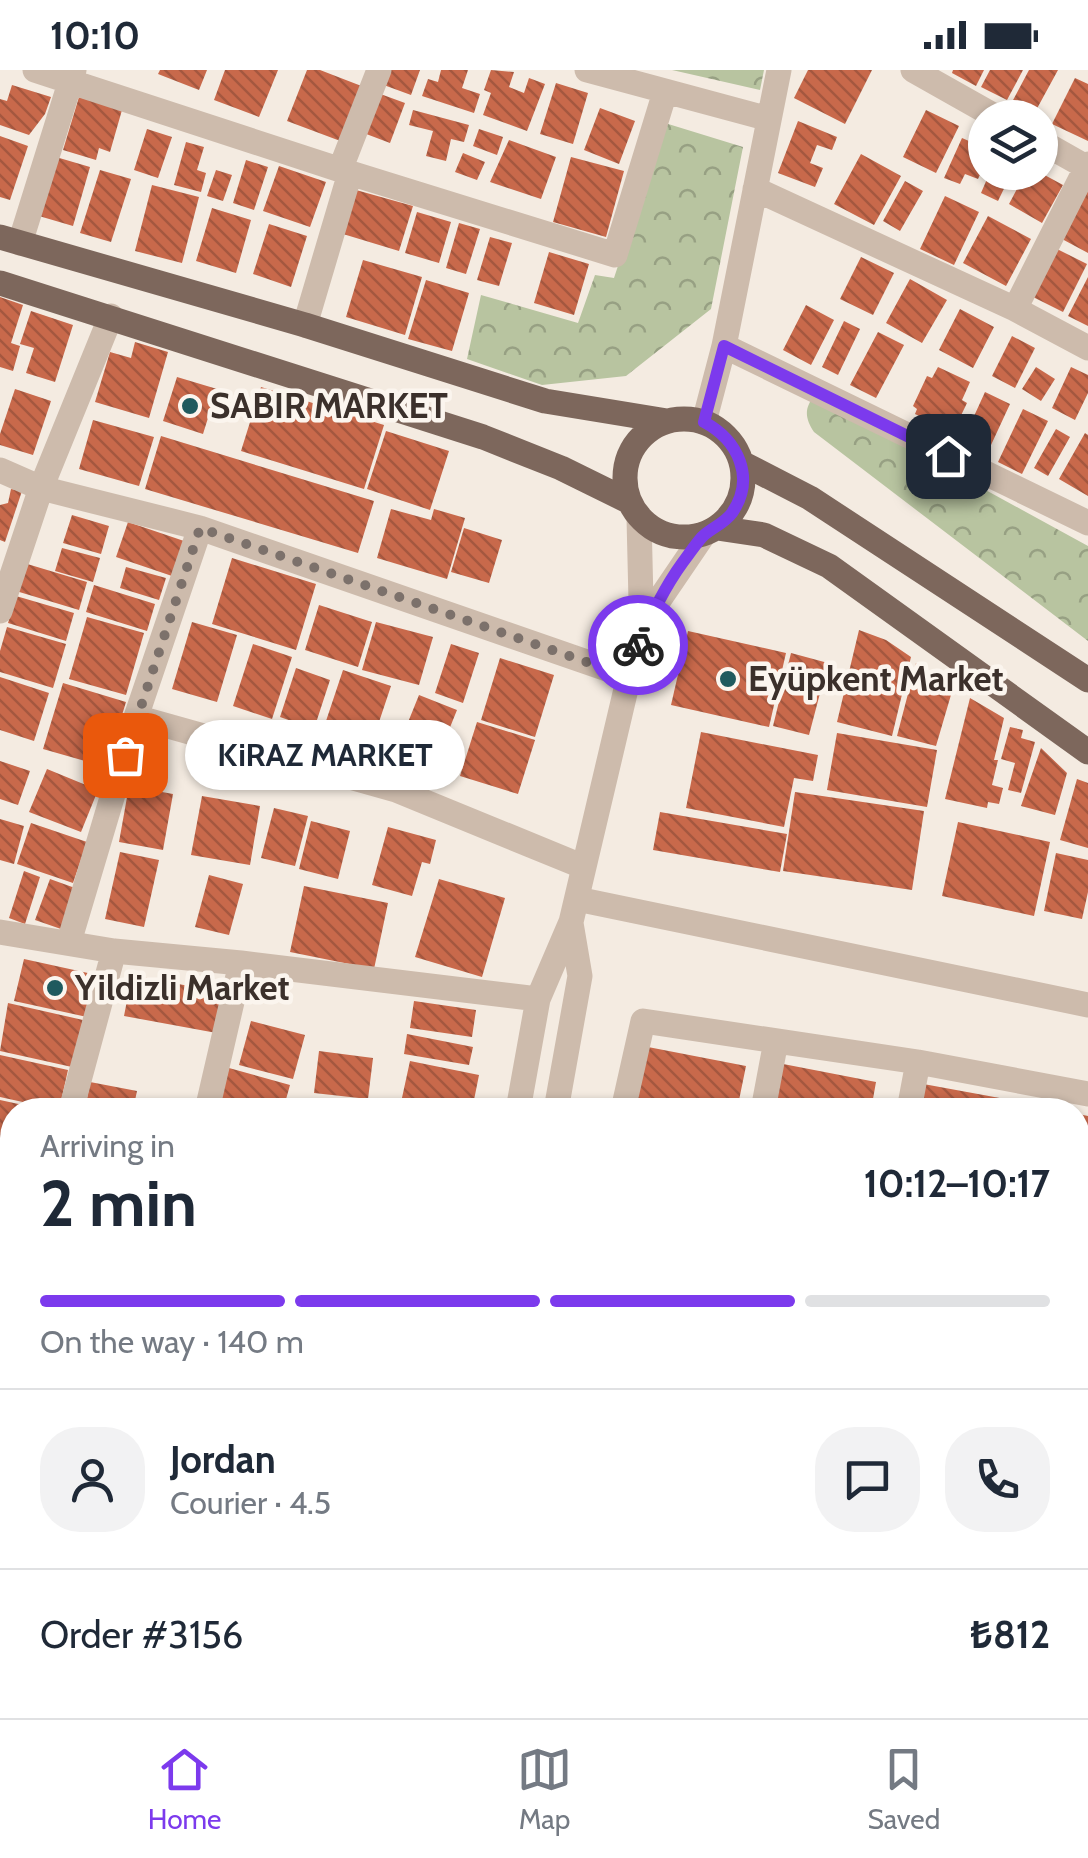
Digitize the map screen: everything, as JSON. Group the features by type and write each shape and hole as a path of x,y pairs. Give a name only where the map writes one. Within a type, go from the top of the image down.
{"main road":[{"path":"10,240 305,324 546,401 667,421"},
{"path":"0,283 483,437 561,468 634,510 652,530 669,536 686,538 711,531 764,535 828,566 1088,752"},
{"path":"634,510 624,481 626,461 635,444 649,430 667,421 685,418 704,422 720,430 734,445 744,482 740,500 730,516 711,531"},
{"path":"742,464 810,498 1088,680"}],"street":[{"path":"35,70 72,76 345,172 615,254 665,92"},
{"path":"305,324 345,172 379,70"},
{"path":"586,70 769,120"},
{"path":"704,422 724,346 780,70"},
{"path":"913,70 968,101"},
{"path":"10,240 72,76"},
{"path":"1015,309 1088,166 1058,150"},
{"path":"755,189 1015,309 1088,348"},
{"path":"0,610 41,488 111,316"},
{"path":"724,346 1088,523"},
{"path":"0,470 41,488 200,528 630,677"},
{"path":"520,1098 538,999 574,910 636,651 641,600 634,510"},
{"path":"70,942 136,717 200,528"},
{"path":"636,651 655,606 711,531"},
{"path":"136,717 396,790 584,867"},
{"path":"574,910 1088,1005"},
{"path":"558,1098 580,976 574,910"},
{"path":"0,932 114,951 538,999"},
{"path":"74,1098 114,951"},
{"path":"210,1098 241,963"},
{"path":"626,1098 643,1021 918,1062 1048,1098 1088,1094"},
{"path":"765,1098 776,1041"},
{"path":"911,1098 918,1062"}],"green space":[{"path":"672,70 764,70 760,90"},
{"path":"665,123 743,147 711,309 626,376 542,385 467,359 481,295 578,323 595,275 614,278"},
{"path":"814,396 1088,546 1088,641 814,432 807,414"}],"building":[{"path":"160,70 207,70 199,90 158,74"},
{"path":"225,70 278,70 259,117 214,100"},
{"path":"307,70 320,70 364,87 343,142 287,121"},
{"path":"386,70 420,70 411,95 381,84"},
{"path":"441,70 468,70 462,88 480,94 474,113 422,96 428,79 438,82"},
{"path":"491,70 514,72 509,87 524,93 529,78 545,84 527,131 483,115 491,93 484,90"},
{"path":"808,70 872,70 845,124 794,98"},
{"path":"984,70 976,86 952,73"},
{"path":"990,70 1023,70 1007,100 981,87"},
{"path":"1029,70 1058,70 1042,100 1013,100"},
{"path":"1075,78 1088,84 1088,141 1058,127 1058,112"},
{"path":"556,83 588,93 573,144 540,134"},
{"path":"12,85 51,97 45,114 29,135 0,125 0,99 7,101"},
{"path":"375,92 405,103 390,143 361,132"},
{"path":"79,97 122,110 110,152 99,148 96,160 63,150"},
{"path":"600,108 635,121 619,164 584,150"},
{"path":"413,110 469,125 464,142 451,139 446,161 426,156 433,131 409,125"},
{"path":"926,110 959,126 936,173 903,157"},
{"path":"798,121 837,137 832,150 817,145 810,163 823,168 815,187 778,173"},
{"path":"147,129 172,137 158,178 134,170"},
{"path":"479,129 503,137 497,155 473,146"},
{"path":"0,136 28,146 10,200 0,197"},
{"path":"962,138 968,141 968,175 960,184 944,178"},
{"path":"509,140 556,157 541,199 490,182"},
{"path":"186,142 204,147 197,170 206,173 201,192 174,185"},
{"path":"463,153 485,162 477,180 455,172"},
{"path":"861,154 901,176 874,225 834,204"},
{"path":"56,157 90,167 73,226 39,216"},
{"path":"571,157 624,171 606,237 553,222"},
{"path":"246,160 268,167 254,210 233,203"},
{"path":"279,166 326,182 310,227 263,211"},
{"path":"100,170 131,179 111,242 80,233"},
{"path":"216,170 232,175 223,201 207,196"},
{"path":"905,181 923,191 900,231 883,221"},
{"path":"1058,182 1063,185 1042,223 1009,204 1016,190 1058,190"},
{"path":"152,185 199,197 182,263 135,251"},
{"path":"1088,189 1088,253 1062,239"},
{"path":"356,190 413,206 399,251 343,234"},
{"path":"982,190 1003,190 998,201 981,193"},
{"path":"945,196 979,212 954,265 920,249"},
{"path":"212,208 251,220 236,273 196,261"},
{"path":"417,212 451,222 439,263 405,253"},
{"path":"988,216 1031,239 1006,286 963,263"},
{"path":"459,223 480,229 466,274 446,268"},
{"path":"269,224 307,236 291,287 253,274"},
{"path":"490,237 512,243 499,286 477,280"},
{"path":"1055,248 1087,264 1063,312 1031,296"},
{"path":"549,252 589,264 574,315 534,303"},
{"path":"861,257 894,273 873,315 840,299"},
{"path":"363,260 422,277 405,335 346,317"},
{"path":"1088,277 1088,326 1068,316"},
{"path":"910,279 947,300 922,343 886,323"},
{"path":"426,280 469,293 452,351 408,339"},
{"path":"0,297 23,305 11,343 20,346 13,371 0,367"},
{"path":"806,305 834,320 811,365 783,350"},
{"path":"960,309 994,327 973,368 939,350"},
{"path":"31,311 73,325 55,382 26,373 34,348 20,344"},
{"path":"844,321 860,329 838,375 822,367"},
{"path":"878,332 904,345 876,398 850,385"},
{"path":"1012,336 1035,348 1015,388 992,376"},
{"path":"135,342 168,352 149,418 95,402 110,352 131,358"},
{"path":"938,367 970,382 962,400 967,403 953,432 915,414 917,409 913,406 927,376 932,378"},
{"path":"1036,367 1055,379 1041,401 1022,389"},
{"path":"1071,367 1088,375 1088,393 1075,420 1052,408"},
{"path":"177,377 217,389 203,434 163,421"},
{"path":"261,387 384,425 364,489 241,451"},
{"path":"15,389 51,401 33,455 0,445"},
{"path":"985,392 1010,404 985,458 960,447"},
{"path":"1023,409 1048,421 1022,474 998,462"},
{"path":"93,420 154,437 139,486 79,469"},
{"path":"1056,429 1070,437 1048,476 1034,468"},
{"path":"386,431 449,451 430,510 367,489"},
{"path":"1085,433 1088,435 1088,496 1059,479"},
{"path":"161,436 374,501 358,553 145,489"},
{"path":"11,489 22,491 5,542 0,540 0,505 8,503"},
{"path":"391,509 431,520 434,509 465,518 447,579 377,558"},
{"path":"72,515 109,526 101,554 63,543"},
{"path":"128,522 184,541 172,576 116,557"},
{"path":"464,528 502,540 489,583 451,572"},
{"path":"62,548 100,558 93,582 55,571"},
{"path":"232,558 316,584 296,650 212,624"},
{"path":"24,563 87,582 79,610 16,591"},
{"path":"126,567 166,578 159,600 120,588"},
{"path":"94,585 155,604 147,631 86,612"},
{"path":"16,596 74,613 66,641 8,623"},
{"path":"319,605 372,622 358,667 305,650"},
{"path":"87,617 144,633 126,695 69,679"},
{"path":"192,622 237,635 217,702 172,689"},
{"path":"376,622 433,637 419,685 362,670"},
{"path":"7,627 66,644 53,688 0,672 0,651"},
{"path":"859,630 886,640 911,657 892,736 837,722"},
{"name":"Eyüpkent Market","path":"688,631 786,653 769,727 671,705"},
{"path":"253,644 292,657 272,719 233,706"},
{"path":"451,644 479,653 463,703 435,693"},
{"path":"791,653 828,663 809,735 773,726"},
{"path":"500,658 554,675 535,737 481,720"},
{"path":"916,663 953,688 936,746 897,736"},
{"path":"296,668 330,680 314,729 280,717"},
{"path":"343,670 391,686 370,749 322,733"},
{"path":"0,677 49,693 34,741 0,730"},
{"path":"63,683 126,702 106,767 43,749"},
{"path":"419,695 457,710 432,772 394,757"},
{"path":"970,698 1004,718 992,785 1003,788 999,804 988,802 987,808 945,799"},
{"path":"477,722 535,740 518,794 460,776"},
{"path":"1010,727 1023,730 1021,738 1035,742 1021,793 1008,790 1015,763 1001,759"},
{"path":"701,732 818,755 813,781 794,778 784,827 686,808"},
{"path":"837,733 937,750 927,807 827,790"},
{"path":"1041,748 1067,773 1055,815 1021,806"},
{"path":"0,761 30,771 18,805 0,799"},
{"path":"47,769 98,790 81,832 29,812"},
{"path":"1077,779 1088,783 1088,848 1060,840"},
{"path":"129,786 173,794 163,850 119,842"},
{"path":"795,792 924,811 912,890 783,871"},
{"path":"202,796 260,806 250,865 191,855"},
{"path":"274,808 308,816 295,866 261,858"},
{"path":"660,812 787,834 780,872 653,850"},
{"path":"0,819 24,826 14,864 0,860"},
{"path":"311,821 350,831 338,879 299,869"},
{"path":"958,822 1050,842 1034,916 942,896"},
{"path":"31,823 87,842 73,883 17,864"},
{"path":"388,827 436,840 430,864 422,862 412,896 372,885"},
{"path":"120,852 159,860 144,927 105,919"},
{"path":"1056,853 1088,860 1088,892 1082,919 1044,911"},
{"path":"24,871 40,877 25,924 9,918"},
{"path":"209,875 243,884 229,935 195,927"},
{"path":"50,879 75,888 61,929 35,920"},
{"path":"439,879 505,898 482,977 415,957"},
{"path":"304,886 388,903 374,969 290,952"},
{"path":"24,959 97,975 87,1017 14,1001"},
{"path":"132,975 230,994 222,1034 124,1016"},
{"path":"414,1001 476,1010 472,1037 410,1028"},
{"path":"8,1003 83,1020 72,1067 0,1051"},
{"path":"251,1021 305,1035 293,1079 239,1065"},
{"path":"407,1034 473,1047 469,1065 404,1054"},
{"path":"648,1047 746,1066 739,1098 637,1098"},
{"path":"319,1051 373,1058 368,1098 314,1093"},
{"path":"0,1055 68,1070 62,1098 0,1097"},
{"path":"410,1061 479,1075 474,1098 402,1098"},
{"path":"778,1063 876,1082 873,1098 771,1098"},
{"path":"229,1068 290,1085 286,1098 221,1098"},
{"path":"90,1082 137,1091 136,1098 87,1098"},
{"path":"918,1083 1000,1098 915,1098"}],"way so far":[{"path":"125,755 200,528 630,677 638,645"}],"place":[{"name":"SABIR MARKET","path":"190,406"},
{"name":"Eyüpkent Market","path":"728,679"},
{"name":"KiRAZ MARKET","path":"125,755"},
{"name":"Yildizli Market","path":"55,988"}],"route":[{"path":"638,645 655,606 680,566 704,534 730,516 740,500 744,482 734,445 720,430 704,422 724,346 948,456"}]}
